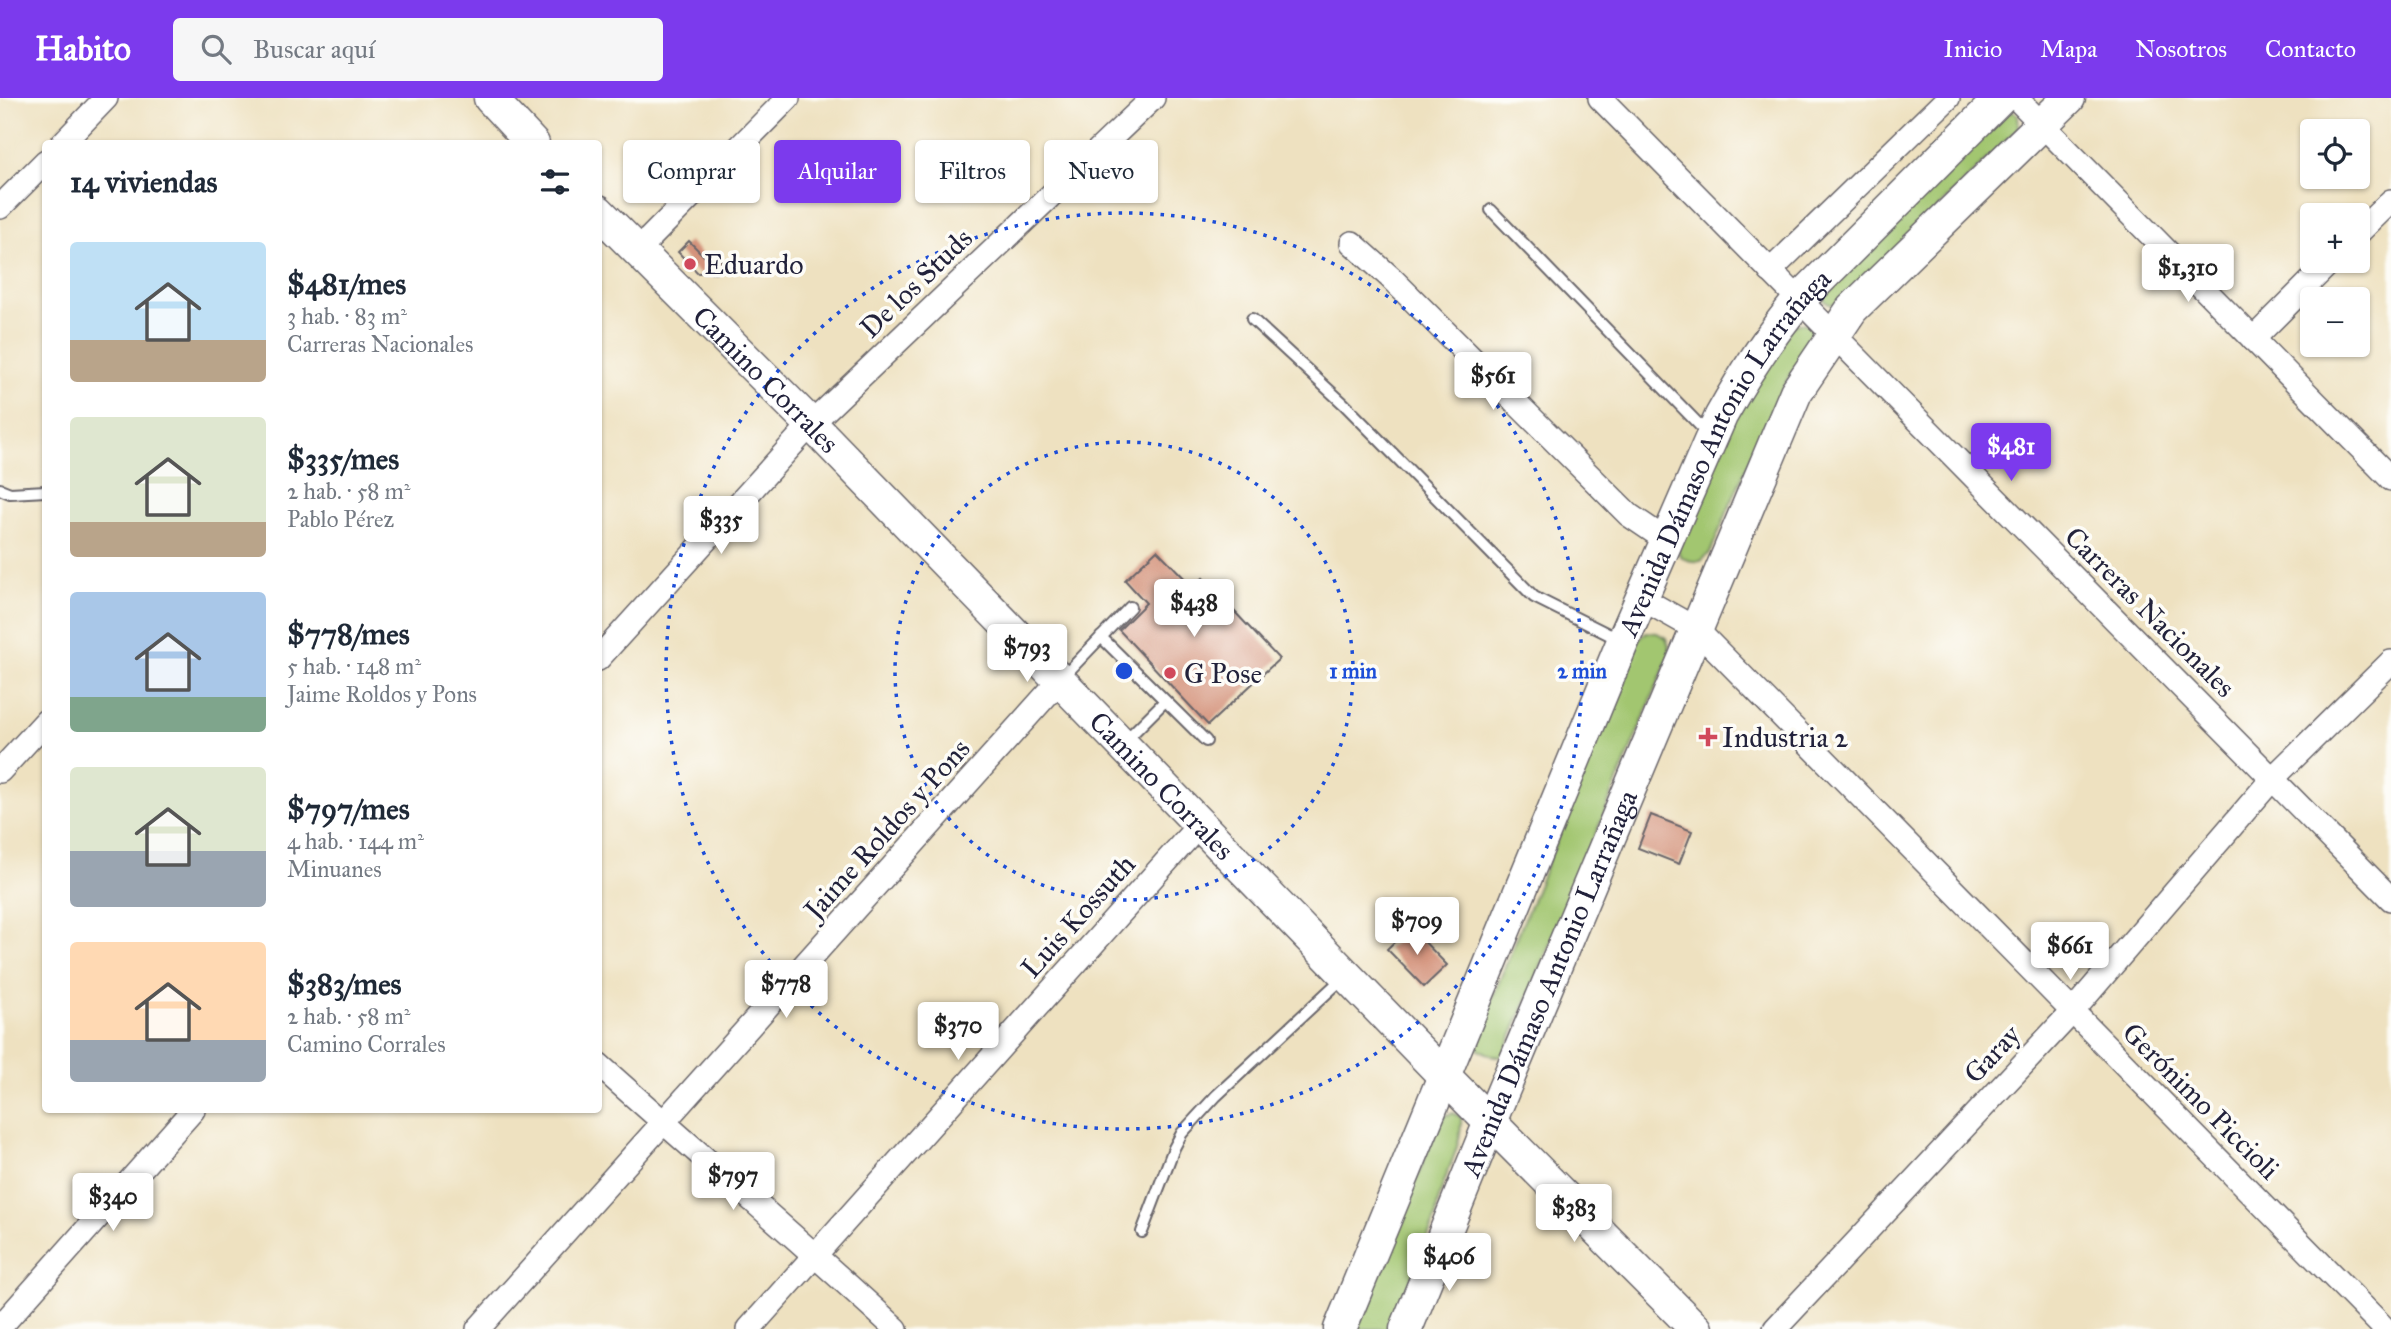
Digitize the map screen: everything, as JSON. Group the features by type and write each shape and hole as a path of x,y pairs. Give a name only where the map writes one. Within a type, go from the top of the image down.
{"street":[{"path":"66,140 106,98"},
{"path":"490,98 529,140"},
{"path":"638,250 788,98"},
{"name":"De los Studs","path":"602,655 811,424 1153,98"},
{"name":"Carreras Nacionales","path":"1600,98 2391,899"},
{"name":"Avenida Dámaso Antonio Larrañaga","path":"1770,271 1948,98"},
{"name":"Avenida Dámaso Antonio Larrañaga","path":"1340,1329 1641,598 1712,438 1741,381 1777,327 1799,300 2001,98"},
{"path":"2016,98 2391,479"},
{"name":"Avenida Dámaso Antonio Larrañaga","path":"1406,1329 1796,392 1852,309 2069,98"},
{"path":"0,208 42,164"},
{"path":"2370,221 2391,201"},
{"name":"Camino Corrales","path":"602,215 811,424 1444,1076 1696,1329"},
{"path":"1352,243 1629,515 1666,540"},
{"path":"2253,339 2319,273"},
{"name":"Gerónimo Piccioli","path":"1641,598 1696,629 2385,1329"},
{"name":"Garay","path":"1775,1329 2072,1012 2273,778 2391,662"},
{"name":"Jaime Roldos y Pons","path":"478,1329 1060,680"},
{"path":"0,771 42,725"},
{"name":"Luis Kossuth","path":"750,1329 1200,824"},
{"path":"602,1068 816,1255 896,1329"},
{"path":"0,1327 190,1113"}],"lane":[{"path":"1491,210 1712,438"},
{"path":"1252,319 1344,404 1534,597 1623,641"},
{"path":"0,489 10,493 42,491"},
{"path":"1060,680 1130,607"},
{"path":"1101,637 1206,741"},
{"path":"1123,744 1165,701"},
{"path":"1142,1232 1182,1133 1216,1096 1346,975"}],"green space":[{"path":"2006,111 2018,115 2019,127 1843,303 1834,305 1826,302 1822,297"},
{"path":"1801,323 1810,324 1814,331 1811,344 1788,378 1758,439 1710,553 1701,561 1686,559 1680,555 1677,548 1716,447 1790,327"},
{"path":"1646,632 1657,633 1666,638 1671,652 1504,1054 1493,1056 1478,1049 1478,1033 1639,639"},
{"path":"1453,1113 1461,1117 1458,1142 1441,1191 1436,1216 1392,1329 1356,1329 1440,1121"}],"building":[{"path":"689,241 705,257 721,256 722,272 698,273 678,252"},
{"path":"1157,550 1193,587 1203,578 1279,659 1208,725 1119,630 1146,603 1125,580"},
{"path":"1651,815 1692,831 1679,864 1638,848"},
{"path":"1410,927 1447,965 1424,987 1387,949"}],"place":[{"name":"Eduardo","path":"690,264"},
{"name":"G Pose","path":"1170,673"},
{"name":"Industria 2","path":"1708,737"}]}
